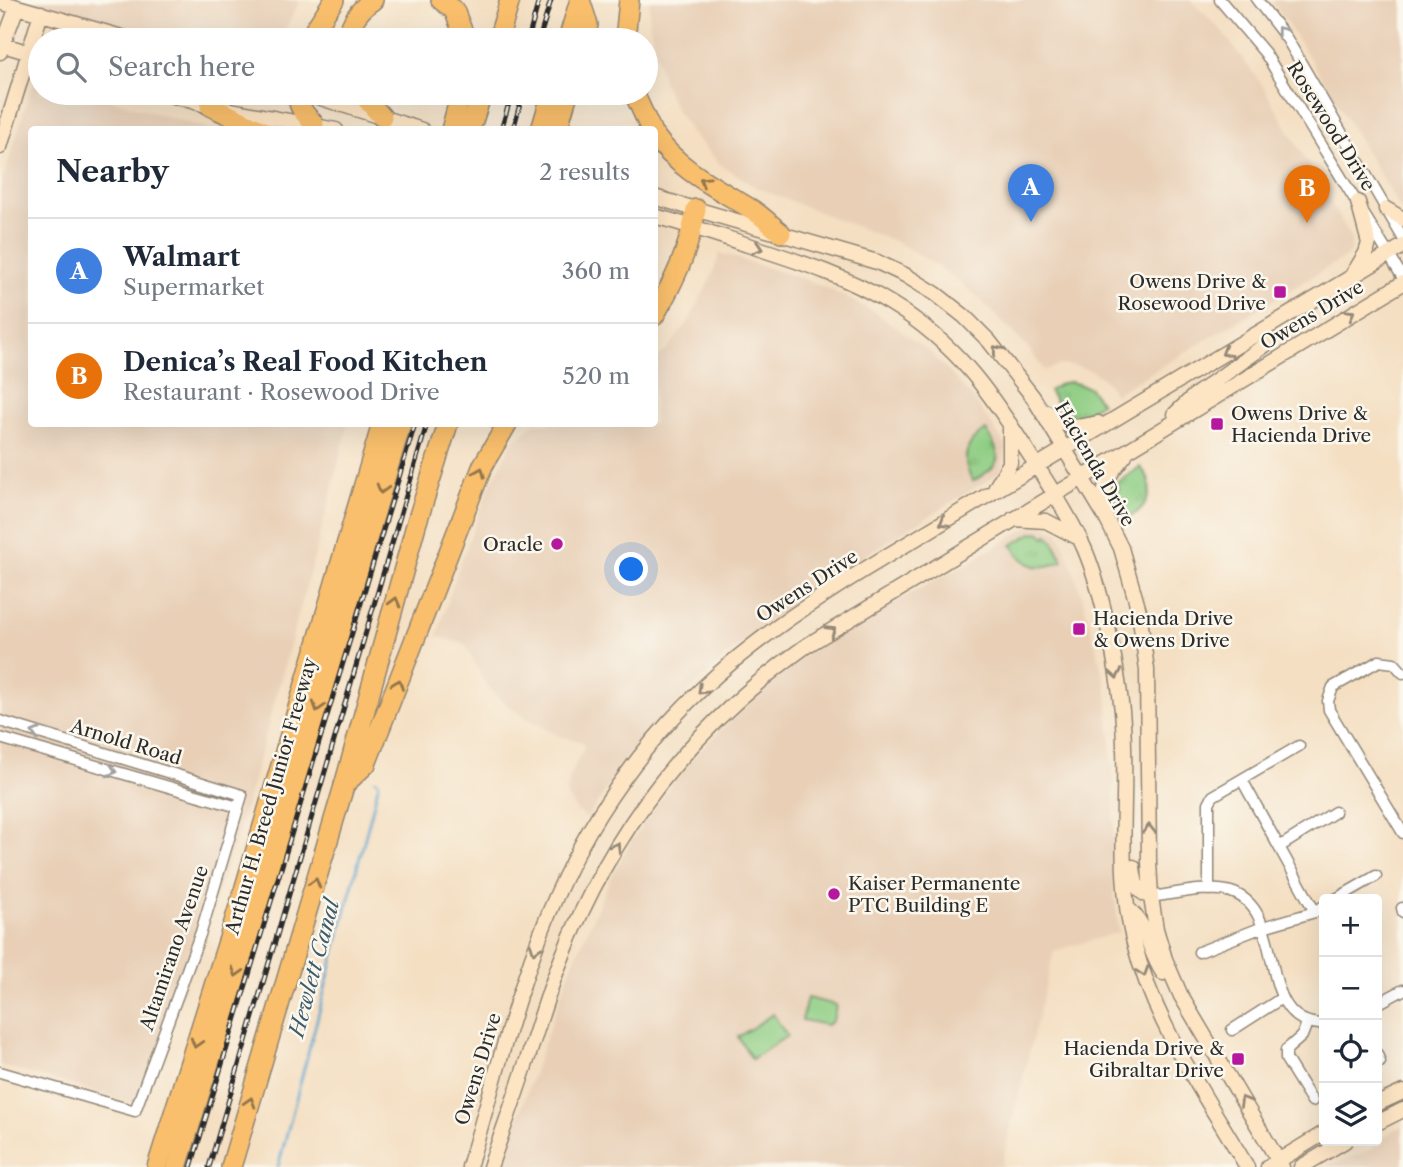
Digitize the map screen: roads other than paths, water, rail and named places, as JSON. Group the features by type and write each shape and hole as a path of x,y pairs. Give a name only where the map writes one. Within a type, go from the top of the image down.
{"highway":[{"path":"316,28 334,0"},
{"path":"350,28 363,6 373,0"},
{"path":"441,0 454,10 461,28"},
{"path":"502,28 510,0"},
{"path":"572,28 580,0"},
{"path":"580,0 587,28"},
{"path":"626,28 629,0"},
{"path":"300,105 314,124"},
{"path":"372,105 382,117"},
{"path":"452,126 458,105"},
{"path":"473,126 479,105"},
{"path":"542,126 548,105"},
{"path":"558,126 564,105"},
{"path":"640,105 649,126"},
{"path":"210,106 252,126"},
{"path":"658,140 683,167 753,210 781,233"},
{"path":"658,309 676,278 695,218"},
{"path":"365,476 365,441 368,427"},
{"name":"Arthur H. Breed Junior Freeway","path":"157,1167 246,885 381,427"},
{"path":"177,1167 295,785 400,427"},
{"path":"230,1167 344,786 416,525 447,427"},
{"path":"344,786 366,764 483,465 505,427"}],"main road":[{"path":"0,2 92,28"},
{"path":"16,7 1,47 28,53"},
{"path":"39,28 41,13"},
{"path":"0,147 28,73"},
{"path":"206,105 321,126"},
{"path":"344,105 411,126"},
{"name":"Hacienda Drive","path":"658,199 695,218 830,273 889,302 941,340 964,361 1010,422 1037,465 1079,538 1094,577 1116,671 1122,711 1127,907 1133,942 1159,1014 1247,1167"},
{"path":"1352,277 1369,243 1358,202"},
{"path":"1386,209 1403,219"},
{"name":"Hacienda Drive","path":"658,216 695,218 781,233 877,262 905,275 964,316 1011,366 1038,405 1108,523 1132,579 1144,642 1149,706 1151,897 1165,959 1181,996 1276,1165"},
{"name":"Owens Drive","path":"469,1167 525,977 560,886 589,832 639,758 696,695 753,645 821,598 1064,448 1403,246"},
{"name":"Owens Drive","path":"490,1167 546,999 575,928 607,861 669,770 715,719 774,668 806,646 1403,280"},
{"path":"1156,432 1194,396 1268,343 1265,329"},
{"path":"1038,405 1068,427 1076,428 1114,419"},
{"path":"991,494 1010,463 1010,422"},
{"path":"1108,523 1104,486 1107,478 1132,447"},
{"path":"1013,519 1046,521 1079,538"},
{"path":"1124,810 1129,829 1135,884 1144,895 1151,897"},
{"path":"1127,907 1140,921 1159,968 1181,996"},
{"path":"1382,1102 1403,1092"},
{"path":"1382,1120 1403,1110"},
{"path":"1276,1165 1319,1136"},
{"path":"1301,1167 1337,1146"}],"street":[{"name":"Rosewood Drive","path":"1220,0 1265,53 1403,280"},
{"name":"Rosewood Drive","path":"1257,0 1287,39 1403,238"},
{"path":"1403,673 1395,663 1379,661 1333,687 1328,701 1329,710 1403,833"},
{"name":"Arnold Road","path":"0,721 242,795"},
{"name":"Arnold Road","path":"0,738 239,807"},
{"path":"1209,890 1209,803 1213,796 1299,746"},
{"path":"1242,780 1279,847 1319,907"},
{"name":"Altamirano Avenue","path":"0,1072 135,1111 201,932 242,795"},
{"path":"1279,847 1335,813"},
{"path":"1345,894 1376,876"},
{"path":"1151,897 1209,890 1230,891 1241,897 1255,908 1282,998 1296,1017 1307,1023 1319,1024"},
{"path":"1199,952 1262,927 1319,909"},
{"path":"1382,1001 1403,990"},
{"path":"1232,1030 1282,998"},
{"path":"1307,1023 1302,1036 1286,1051 1286,1059 1312,1101"}],"waterway":[{"name":"Hewlett Canal","path":"278,1167 372,811 379,782 375,780"}],"railway":[{"path":"531,28 539,0"},
{"path":"543,28 551,0"},
{"path":"502,126 508,105"},
{"path":"514,126 520,105"},
{"path":"191,1167 414,427"},
{"path":"209,1167 426,427"}],"place":[{"name":"Walmart","path":"1031,222"},
{"name":"Denica’s Real Food Kitchen","path":"1307,223"},
{"name":"Owens Drive & Rosewood Drive","path":"1280,292"},
{"name":"Owens Drive & Hacienda Drive","path":"1217,424"},
{"name":"Oracle","path":"557,544"},
{"name":"Hacienda Drive & Owens Drive","path":"1079,629"},
{"name":"Kaiser Permanente PTC Building E","path":"834,894"},
{"name":"Hacienda Drive & Gibraltar Drive","path":"1238,1059"}]}
